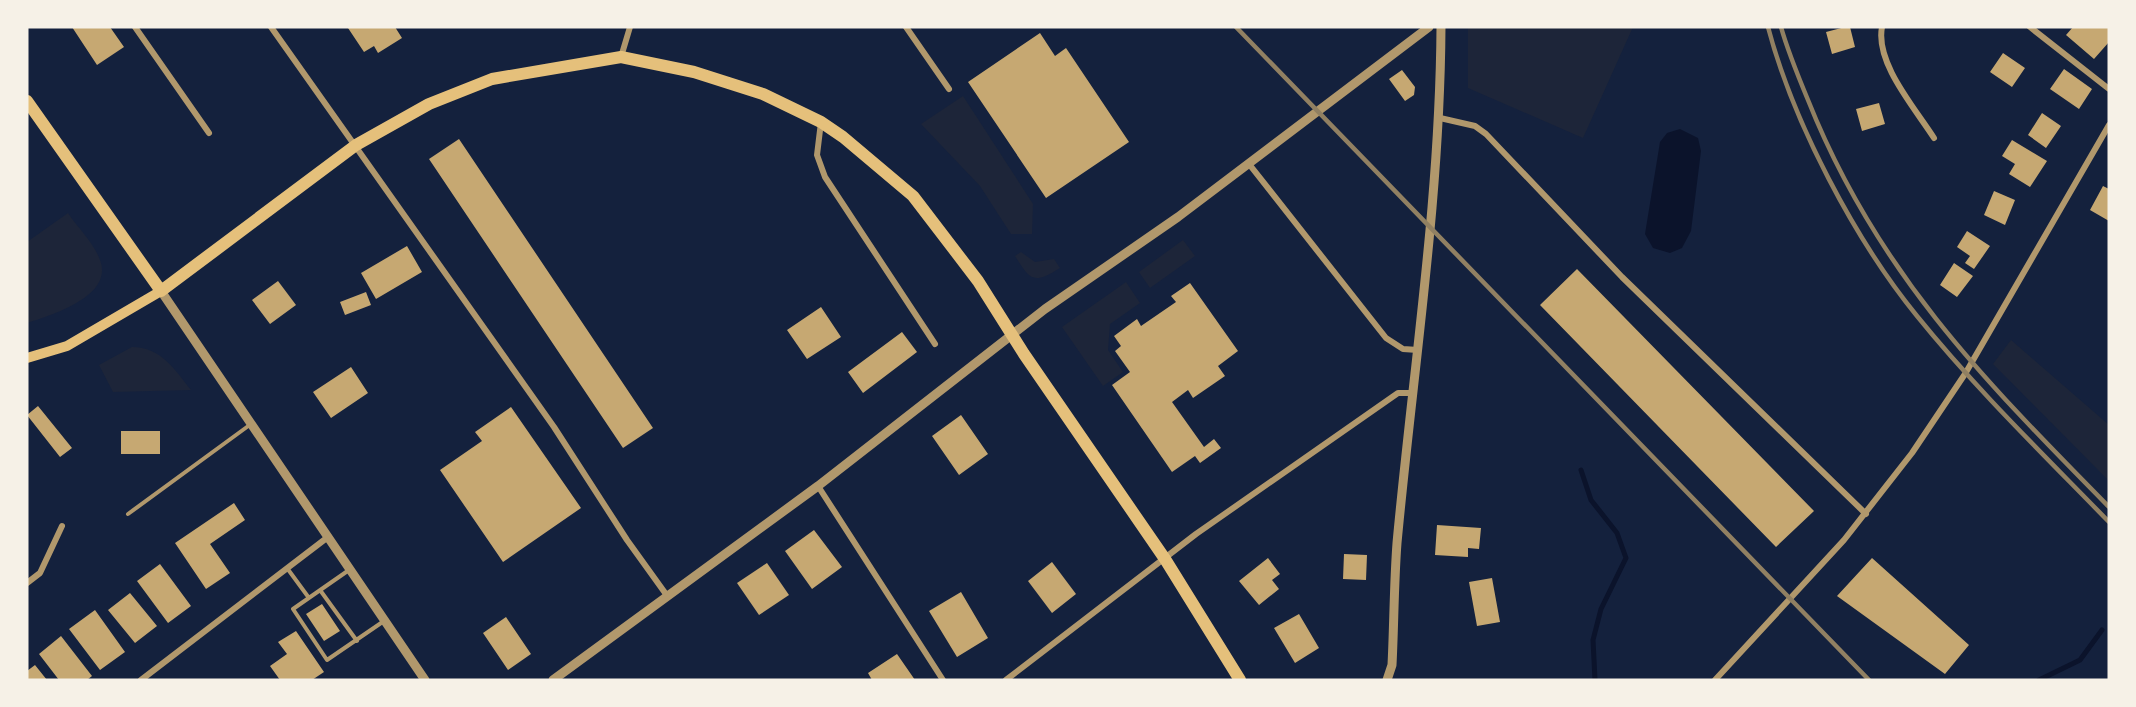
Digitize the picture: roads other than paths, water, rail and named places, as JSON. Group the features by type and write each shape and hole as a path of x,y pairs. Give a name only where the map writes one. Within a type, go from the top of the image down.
{"main road":[{"path":"27,358 67,346 161,291 262,218 356,145 429,104 492,79 621,57 694,72 763,94 821,122 843,137 914,196 978,281 1012,335 1165,559 1240,680"},
{"path":"27,101 161,291"}],"street":[{"path":"135,27 209,133"},
{"path":"272,27 554,427 627,540 668,597"},
{"path":"621,57 630,27"},
{"path":"906,27 949,89"},
{"path":"553,680 818,486 1045,309 1178,217 1429,27"},
{"path":"1387,680 1392,665 1397,544 1438,152 1441,27"},
{"path":"1882,27 1880,43 1886,62 1934,138"},
{"path":"2030,27 2109,88"},
{"path":"1440,118 1475,126 1486,134 1622,277 1866,514"},
{"path":"821,122 817,155 825,177 935,344"},
{"path":"1715,680 1747,648 1866,514 1912,453 1965,374 2109,124"},
{"path":"1249,164 1386,338 1403,349 1418,350"},
{"path":"161,291 425,680"},
{"path":"1006,680 1165,559 1398,393 1414,393"},
{"path":"818,486 943,680"},
{"path":"27,583 40,573 63,526"},
{"path":"141,680 328,537"}],"lane":[{"path":"129,514 251,423"},
{"path":"287,567 309,598"},
{"path":"350,570 293,609 327,660 384,621"},
{"path":"320,590 357,641"}],"waterway":[{"path":"1581,470 1591,500 1617,533 1626,558 1601,609 1593,640 1595,680"},
{"path":"2039,680 2080,660 2102,630"}],"railway":[{"path":"1236,27 1869,680"},
{"path":"1768,27 1793,102 1810,140 1849,216 1894,286 1963,370 2109,522"},
{"path":"1781,27 1790,55 1835,161 1866,218 1900,270 1976,367 2109,507"}]}
